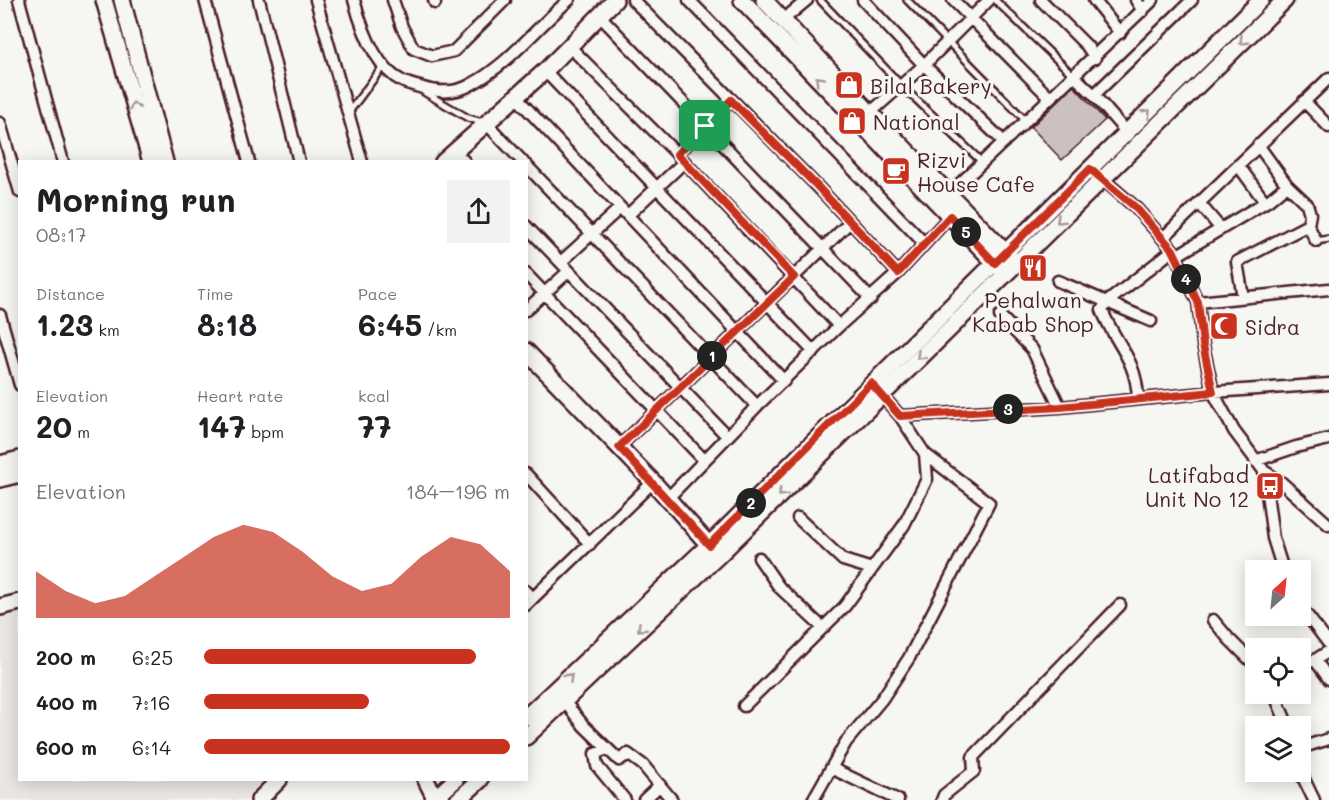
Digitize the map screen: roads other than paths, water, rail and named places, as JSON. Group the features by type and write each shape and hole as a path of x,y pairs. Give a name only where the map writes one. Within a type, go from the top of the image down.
{"main road":[{"path":"104,0 149,160"},
{"path":"122,0 164,160"},
{"path":"455,159 486,123 545,71 568,45 615,0"},
{"path":"742,0 950,216 1005,263"},
{"path":"764,0 949,194 1005,263"},
{"path":"1096,174 1127,133 1262,0"},
{"path":"528,729 532,713 876,388 1096,174 1285,0"},
{"path":"528,353 709,545"},
{"path":"532,713 564,701 719,555 876,388"},
{"path":"0,464 18,460"},
{"path":"0,479 18,474"},
{"path":"0,607 18,602"},
{"path":"259,800 278,781"},
{"path":"427,781 443,792"},
{"path":"458,800 479,781"}],"street":[{"path":"19,0 62,160"},
{"path":"205,0 248,160"},
{"path":"258,0 298,160"},
{"path":"316,0 361,160"},
{"path":"354,0 362,30 384,65 400,80 432,91 453,92 472,84 507,59 543,21 569,0"},
{"path":"393,0 402,27 414,49 432,56 454,51 505,0"},
{"path":"633,0 898,273"},
{"path":"689,0 924,243"},
{"path":"783,20 807,0"},
{"path":"863,0 924,65 1005,142"},
{"path":"953,0 1050,98"},
{"path":"870,113 902,86 989,0"},
{"path":"1041,0 1087,46 1095,58"},
{"path":"1094,0 1120,33"},
{"path":"1136,0 1143,11"},
{"path":"949,194 1073,75 1095,58 1153,0"},
{"path":"1094,95 1191,0"},
{"path":"600,16 871,299"},
{"path":"568,45 681,158 839,326"},
{"path":"545,71 814,352"},
{"path":"1073,75 1127,133"},
{"path":"1164,237 1329,78"},
{"path":"515,96 784,381"},
{"path":"561,262 592,234 657,188 705,126 731,100"},
{"path":"1304,100 1329,127"},
{"path":"0,123 18,185"},
{"path":"486,123 521,160"},
{"path":"1258,145 1287,184 1307,204 1310,214 1308,225 1316,241"},
{"path":"1238,165 1265,202"},
{"path":"528,167 757,406"},
{"path":"1096,174 1135,207 1164,237 1174,253 1198,302 1203,345 1213,392 1233,431 1264,471 1281,482 1329,525"},
{"path":"1138,398 1132,364 1102,310 1106,303 1174,253 1221,229 1265,202 1287,184"},
{"path":"1199,203 1221,229"},
{"path":"667,500 757,406 839,326 898,273 950,216"},
{"path":"619,447 850,222"},
{"path":"1243,297 1237,262 1308,225"},
{"path":"528,228 727,436"},
{"path":"528,308 569,271"},
{"path":"528,276 704,460"},
{"path":"1059,281 1151,321"},
{"path":"1198,302 1329,289"},
{"path":"1000,316 1032,349 1060,407"},
{"path":"1,319 18,377"},
{"path":"900,416 1060,407 1138,398 1329,384"},
{"path":"813,800 846,742 882,699 909,658 990,503 925,454 900,416 876,388"},
{"path":"1255,461 1329,439"},
{"path":"744,706 845,606 904,525 927,478 925,454"},
{"path":"1264,471 1273,538 1280,560"},
{"path":"528,476 590,544"},
{"path":"529,598 590,544 653,483"},
{"path":"798,518 843,560 872,569"},
{"path":"759,558 779,587 823,628"},
{"path":"942,800 944,795 974,771 974,757 1120,605"},
{"path":"1213,620 1245,655"},
{"path":"1311,620 1329,644"},
{"path":"1311,661 1329,651"},
{"path":"1315,660 1329,679"},
{"path":"564,701 607,749 619,760 628,754 643,765 672,800"},
{"path":"1311,745 1329,739"},
{"path":"607,749 595,754 597,766 626,800"},
{"path":"831,768 898,800"},
{"path":"1305,782 1314,800"},
{"path":"644,800 660,785"}],"lane":[{"path":"820,0 902,86 982,163"},
{"path":"907,0 1026,121"},
{"path":"995,0 1073,75"},
{"path":"347,115 384,65"},
{"path":"416,86 468,118 486,123"},
{"path":"1316,241 1329,239"}],"place":[{"name":"Bilal Bakery","path":"849,85"},
{"name":"National","path":"852,121"},
{"name":"Rizvi House Cafe","path":"896,171"},
{"name":"Pehalwan Kabab Shop","path":"1033,268"},
{"name":"Sidra","path":"1224,326"},
{"name":"Latifabad Unit No 12","path":"1270,486"}]}
